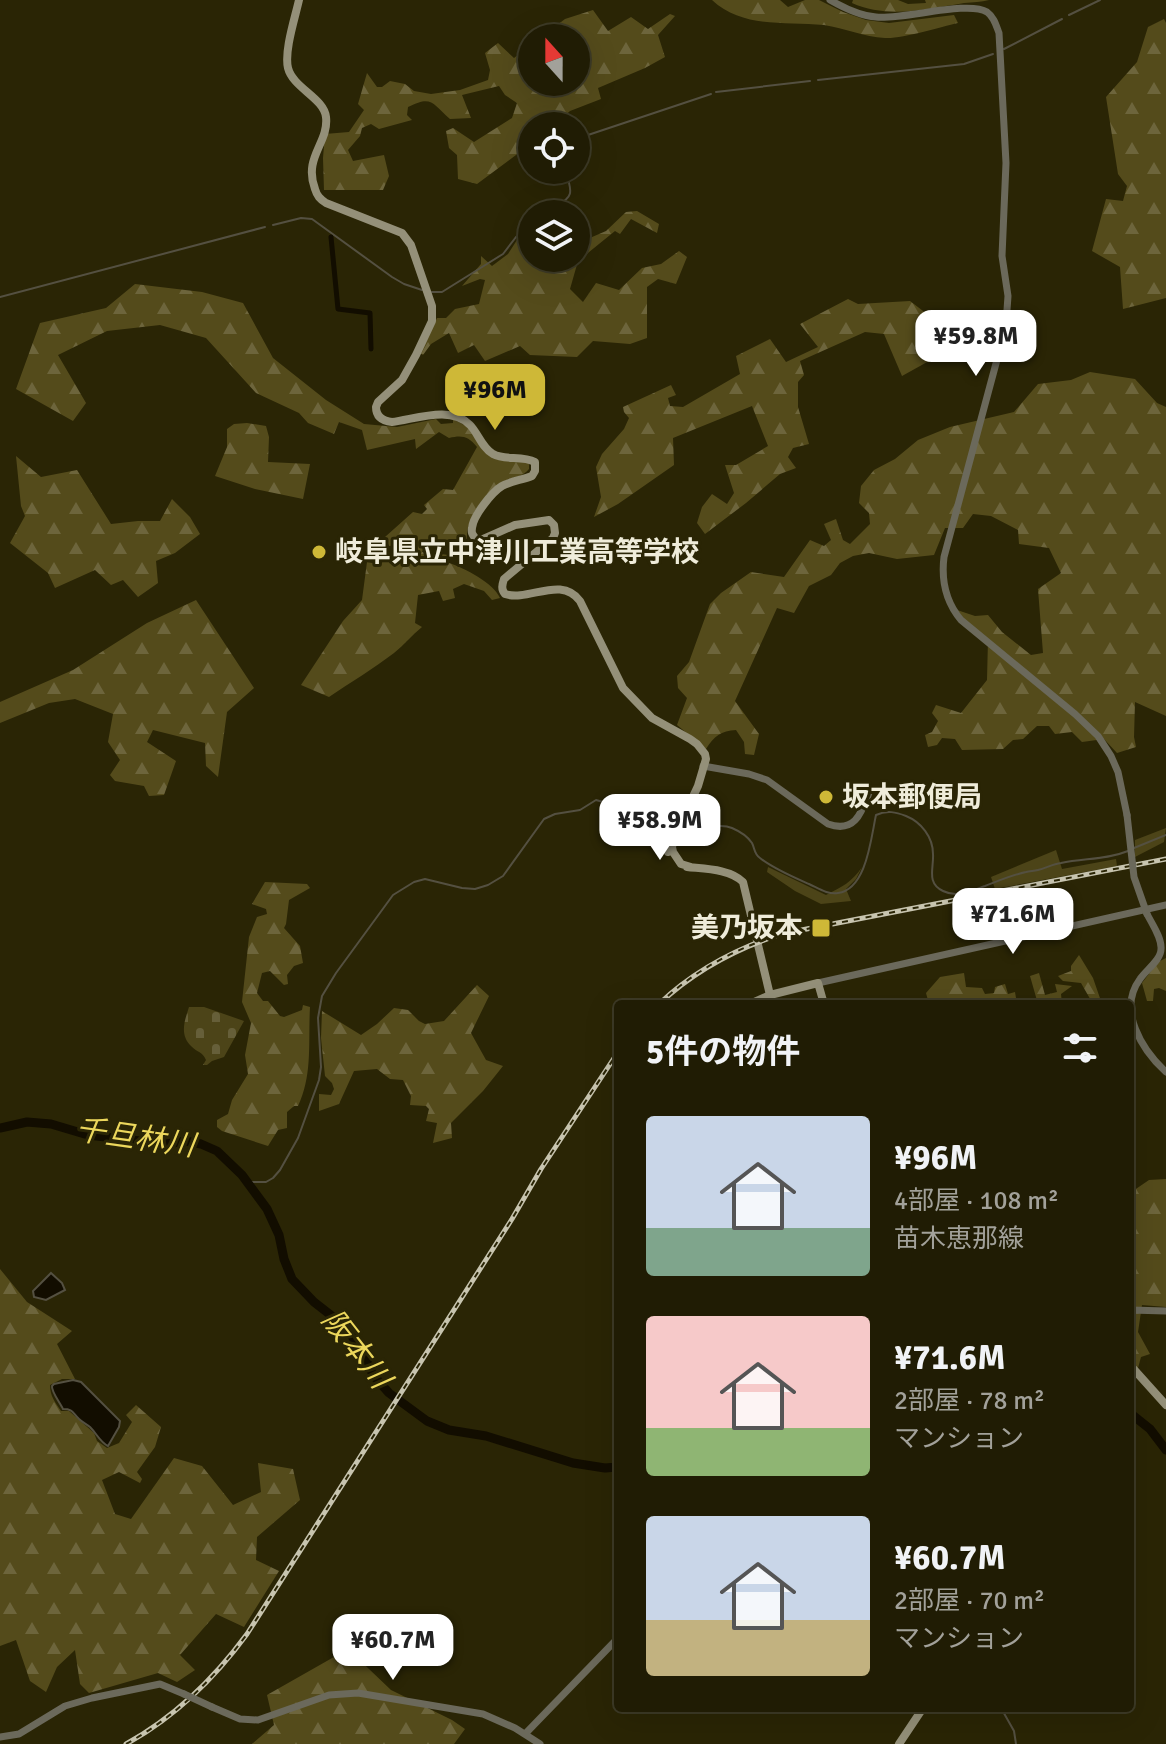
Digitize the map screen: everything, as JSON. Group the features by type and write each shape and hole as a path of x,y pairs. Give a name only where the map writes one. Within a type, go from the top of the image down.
{"main road":[{"path":"299,0 287,59 291,74 326,115 326,126 311,169 317,195 326,203 402,233 411,245 433,310 423,344 402,380 378,402 378,416 392,422 440,415 457,416 468,423 495,455 535,462 532,476 496,490 472,526 473,535 481,540 515,525 549,520 554,525 553,538 504,579 503,592 515,597 543,590 573,593 580,601 623,688 652,718 697,744 705,754 703,766 672,835 666,841 669,855 679,866 728,873 743,882 770,995"},
{"path":"759,1000 818,983 823,1000"},
{"path":"1134,1369 1166,1405"},
{"path":"899,1744 920,1712"}],"street":[{"path":"830,0 861,15 876,17 974,7 986,11 999,33 1006,163 1001,242 1007,310 998,356 947,544 944,585 948,601 961,620 1075,714 1098,736 1111,756 1118,772 1127,815 1137,890 1164,950 1136,984 1132,1000"},
{"path":"703,766 767,780 835,826 845,826 856,819 870,790"},
{"path":"818,983 1166,905"},
{"path":"1134,1022 1143,1044 1166,1072"},
{"path":"1134,1310 1166,1311"},
{"path":"525,1734 614,1642"},
{"path":"0,1737 19,1734 65,1706 160,1684 232,1716 258,1720 329,1695 358,1693 478,1712 492,1716 540,1744"}],"green space":[{"path":"712,0 780,0 788,7 805,0 819,0 866,20 889,23 954,15 958,23 901,37 877,37 824,25 751,20 737,16"},
{"path":"853,0 898,0 908,4 926,3 925,0 989,0 893,12 865,8 852,3"},
{"path":"593,10 608,31 631,17 648,29 670,14 675,16 658,35 665,57 598,88 601,99 569,112 518,112 518,153 477,184 458,179 457,155 449,148 446,131 453,128 474,142 512,118 517,103 505,95 499,86 462,95 471,118 450,119 427,101 408,107 407,115 412,120 379,129 371,124 362,128 360,136 348,150 353,161 384,155 389,176 383,190 324,190 325,134 349,132 364,110 358,104 367,73 377,87 390,81 431,94 460,90 488,80 490,70 485,53 498,43 514,58 518,55 518,96 590,96 590,24 558,24"},
{"path":"1164,19 1166,298 1123,309 1120,267 1092,251 1106,199 1123,201 1127,186 1118,174 1106,97 1137,62 1148,27"},
{"path":"637,211 659,224 657,233 631,219 620,234 615,231 590,251 590,238 606,231 626,212"},
{"path":"517,240 518,272 575,272 570,289 583,302 596,283 619,290 642,268 661,264 679,251 687,257 676,284 658,279 647,287 647,338 630,344 593,341 577,357 530,355 520,346 485,361 474,345 458,353 449,333 431,344 423,355 420,353 437,318 446,318 455,309 479,304 485,280 462,286 481,264 481,256 492,266 508,254"},
{"path":"135,284 202,292 243,303 273,358 326,400 364,424 397,427 436,419 441,424 453,423 453,419 468,427 487,454 526,461 529,469 526,472 501,483 481,502 471,519 465,544 451,547 425,545 422,552 449,555 449,563 485,582 500,598 492,600 484,591 464,584 453,589 455,598 443,601 439,591 418,595 415,623 422,627 394,653 329,697 301,685 343,621 362,600 367,562 378,564 411,550 411,543 389,546 385,537 413,512 422,514 427,509 424,505 443,489 453,490 477,447 464,437 449,438 439,432 416,449 415,439 367,450 362,430 339,422 334,434 308,423 299,413 256,393 206,338 160,325 107,331 58,355 86,403 73,421 16,389 40,323 106,308"},
{"path":"848,299 858,304 910,301 938,319 925,325 917,338 929,361 902,376 884,334 865,332 800,361 804,375 798,382 798,407 809,444 793,448 788,457 796,468 780,474 705,534 697,523 702,507 712,494 727,504 734,493 725,465 736,465 768,446 752,406 673,438 674,465 594,517 601,497 596,467 629,418 623,407 671,385 676,395 668,398 670,406 683,407 740,374 736,356 770,339 786,362 818,347 800,324"},
{"path":"1090,372 1135,379 1157,403 1166,407 1166,716 1135,702 1136,747 1117,753 1104,739 1082,742 1072,732 1055,734 1049,726 1037,726 1023,739 1013,740 1003,749 962,750 955,739 942,738 937,745 928,747 925,735 932,732 938,721 932,713 936,705 961,713 987,680 988,640 968,624 957,610 975,616 988,615 1002,632 1031,655 1043,653 1038,589 1061,573 1049,548 1019,544 1018,530 991,516 973,514 963,528 945,528 934,555 897,559 869,553 853,556 840,563 831,575 809,586 794,613 777,608 735,701 759,734 754,755 745,754 744,742 736,730 718,735 706,749 677,725 687,698 678,688 677,676 689,662 710,604 721,593 751,572 784,577 810,540 824,546 831,540 824,524 836,519 843,540 850,544 870,524 869,513 859,503 861,486 874,470 895,459 918,440 950,427 1014,412 1038,384 1071,380"},
{"path":"234,424 266,426 268,462 310,464 303,499 255,489 215,476 227,447 227,429"},
{"path":"16,456 41,477 77,470 111,524 160,521 172,499 190,517 200,534 175,553 156,561 158,583 138,597 123,580 111,585 95,570 55,588 48,573 10,543 25,516 21,506"},
{"path":"196,600 254,688 227,712 218,777 206,766 205,743 153,730 147,742 176,761 164,795 149,796 144,786 115,781 110,775 120,760 108,742 113,714 75,699 49,703 0,723 0,702 73,670 147,623"},
{"path":"1166,828 1164,842 1135,857 1135,840"},
{"path":"1056,850 1062,869 1116,859 1117,866 995,889 991,877"},
{"path":"768,867 826,895 846,884 862,867 846,889 851,901 821,904 767,872"},
{"path":"265,882 307,884 310,888 289,900 284,928 300,946 303,963 294,966 287,975 288,984 284,985 270,971 262,973 257,993 280,1016 302,1010 303,1005 310,1007 308,1070 303,1094 298,1106 287,1112 287,1128 278,1130 268,1146 217,1127 217,1120 228,1114 232,1100 248,1074 245,1055 251,1023 242,1002 249,937 257,917 267,914 266,909 252,904"},
{"path":"1079,955 1093,978 1101,1000 1091,1000 1081,983 1063,981 1058,976 1071,971"},
{"path":"1166,958 1166,991 1154,989 1153,1001 1147,1001 1142,983 1158,962"},
{"path":"964,973 966,987 982,988 985,994 994,993 995,987 1005,984 1008,994 1015,992 1016,1000 928,1000 926,993 940,977"},
{"path":"1039,973 1045,995 1057,992 1055,984 1072,986 1061,994 1062,1000 1037,1000 1030,976"},
{"path":"477,985 489,996 471,1033 486,1060 503,1066 451,1123 452,1138 433,1143 437,1123 426,1121 429,1109 410,1105 411,1096 403,1080 390,1079 377,1069 354,1071 339,1104 319,1111 319,1094 331,1095 334,1089 325,1076 322,1011 361,1035 394,1008 408,1010 425,1024 444,1021"},
{"path":"189,1007 204,1007 244,1021 224,1057 203,1065 206,1060 185,1037"},
{"path":"1166,1179 1166,1307 1142,1305 1138,1332 1150,1354 1141,1357 1134,1372 1134,1190 1149,1180"},
{"path":"0,1269 27,1302 72,1331 57,1344 75,1379 62,1379 50,1385 52,1396 61,1411 69,1411 107,1448 119,1443 132,1422 126,1415 136,1405 161,1427 155,1447 137,1472 142,1479 140,1483 119,1472 102,1480 115,1514 131,1519 174,1458 202,1466 233,1505 261,1492 258,1463 293,1469 300,1500 257,1537 256,1560 279,1571 244,1627 216,1614 180,1655 195,1670 177,1682 158,1673 89,1693 80,1684 75,1650 57,1667 46,1692 30,1681 16,1640 0,1646"},
{"path":"348,1649 391,1690 465,1729 454,1744 252,1744 274,1725 267,1695"}],"shaded area":[{"path":"51,1273 65,1290 46,1300 34,1297 33,1291"},
{"path":"73,1380 81,1382 120,1421 108,1446 72,1411 63,1409 54,1394 54,1384"}],"waterway":[{"path":"1069,15 1100,0"},
{"path":"1004,49 1062,19"},
{"path":"818,80 964,64 993,54"},
{"path":"716,92 810,81"},
{"path":"590,134 711,94"},
{"path":"565,200 569,196 569,184"},
{"path":"273,225 301,218 312,219 392,277 422,290"},
{"path":"0,297 265,227"},
{"path":"432,292 442,292 503,254 518,236"},
{"path":"331,237 338,309 370,313 371,349"},
{"name":"千旦林川","path":"246,1182 266,1182 273,1178 298,1138 319,1080 318,1018 322,996 393,895 425,879 462,888 475,889 488,885 503,876 544,819 580,810 596,800 664,819 670,824"},
{"name":"千旦林川","path":"679,830 692,832 718,826 732,828 752,843 757,855 765,862 819,889 834,893 848,889 855,882 866,861 876,815 884,812 902,815 921,826 932,848 934,884 954,894 1058,864 1128,851"},
{"name":"千旦林川","path":"1134,848 1166,835"},
{"name":"阪本川","path":"0,1128 27,1122 51,1124 88,1135 166,1144 186,1141 217,1151 242,1175 267,1209 279,1235 292,1279 314,1302 346,1327 373,1375 389,1393 427,1421 449,1430 486,1436 573,1463 614,1467"},
{"name":"阪本川","path":"1134,1416 1150,1429 1166,1450"},
{"path":"1003,1712 1014,1731 1016,1744"}],"railway":[{"path":"664,1000 716,962 781,934 1166,859"},
{"path":"126,1744 161,1722 192,1696 247,1634 614,1058"}],"place":[{"name":"岐阜県立中津川工業高等学校","path":"319,552"},
{"name":"坂本郵便局","path":"826,797"},
{"name":"美乃坂本","path":"821,928"}]}
